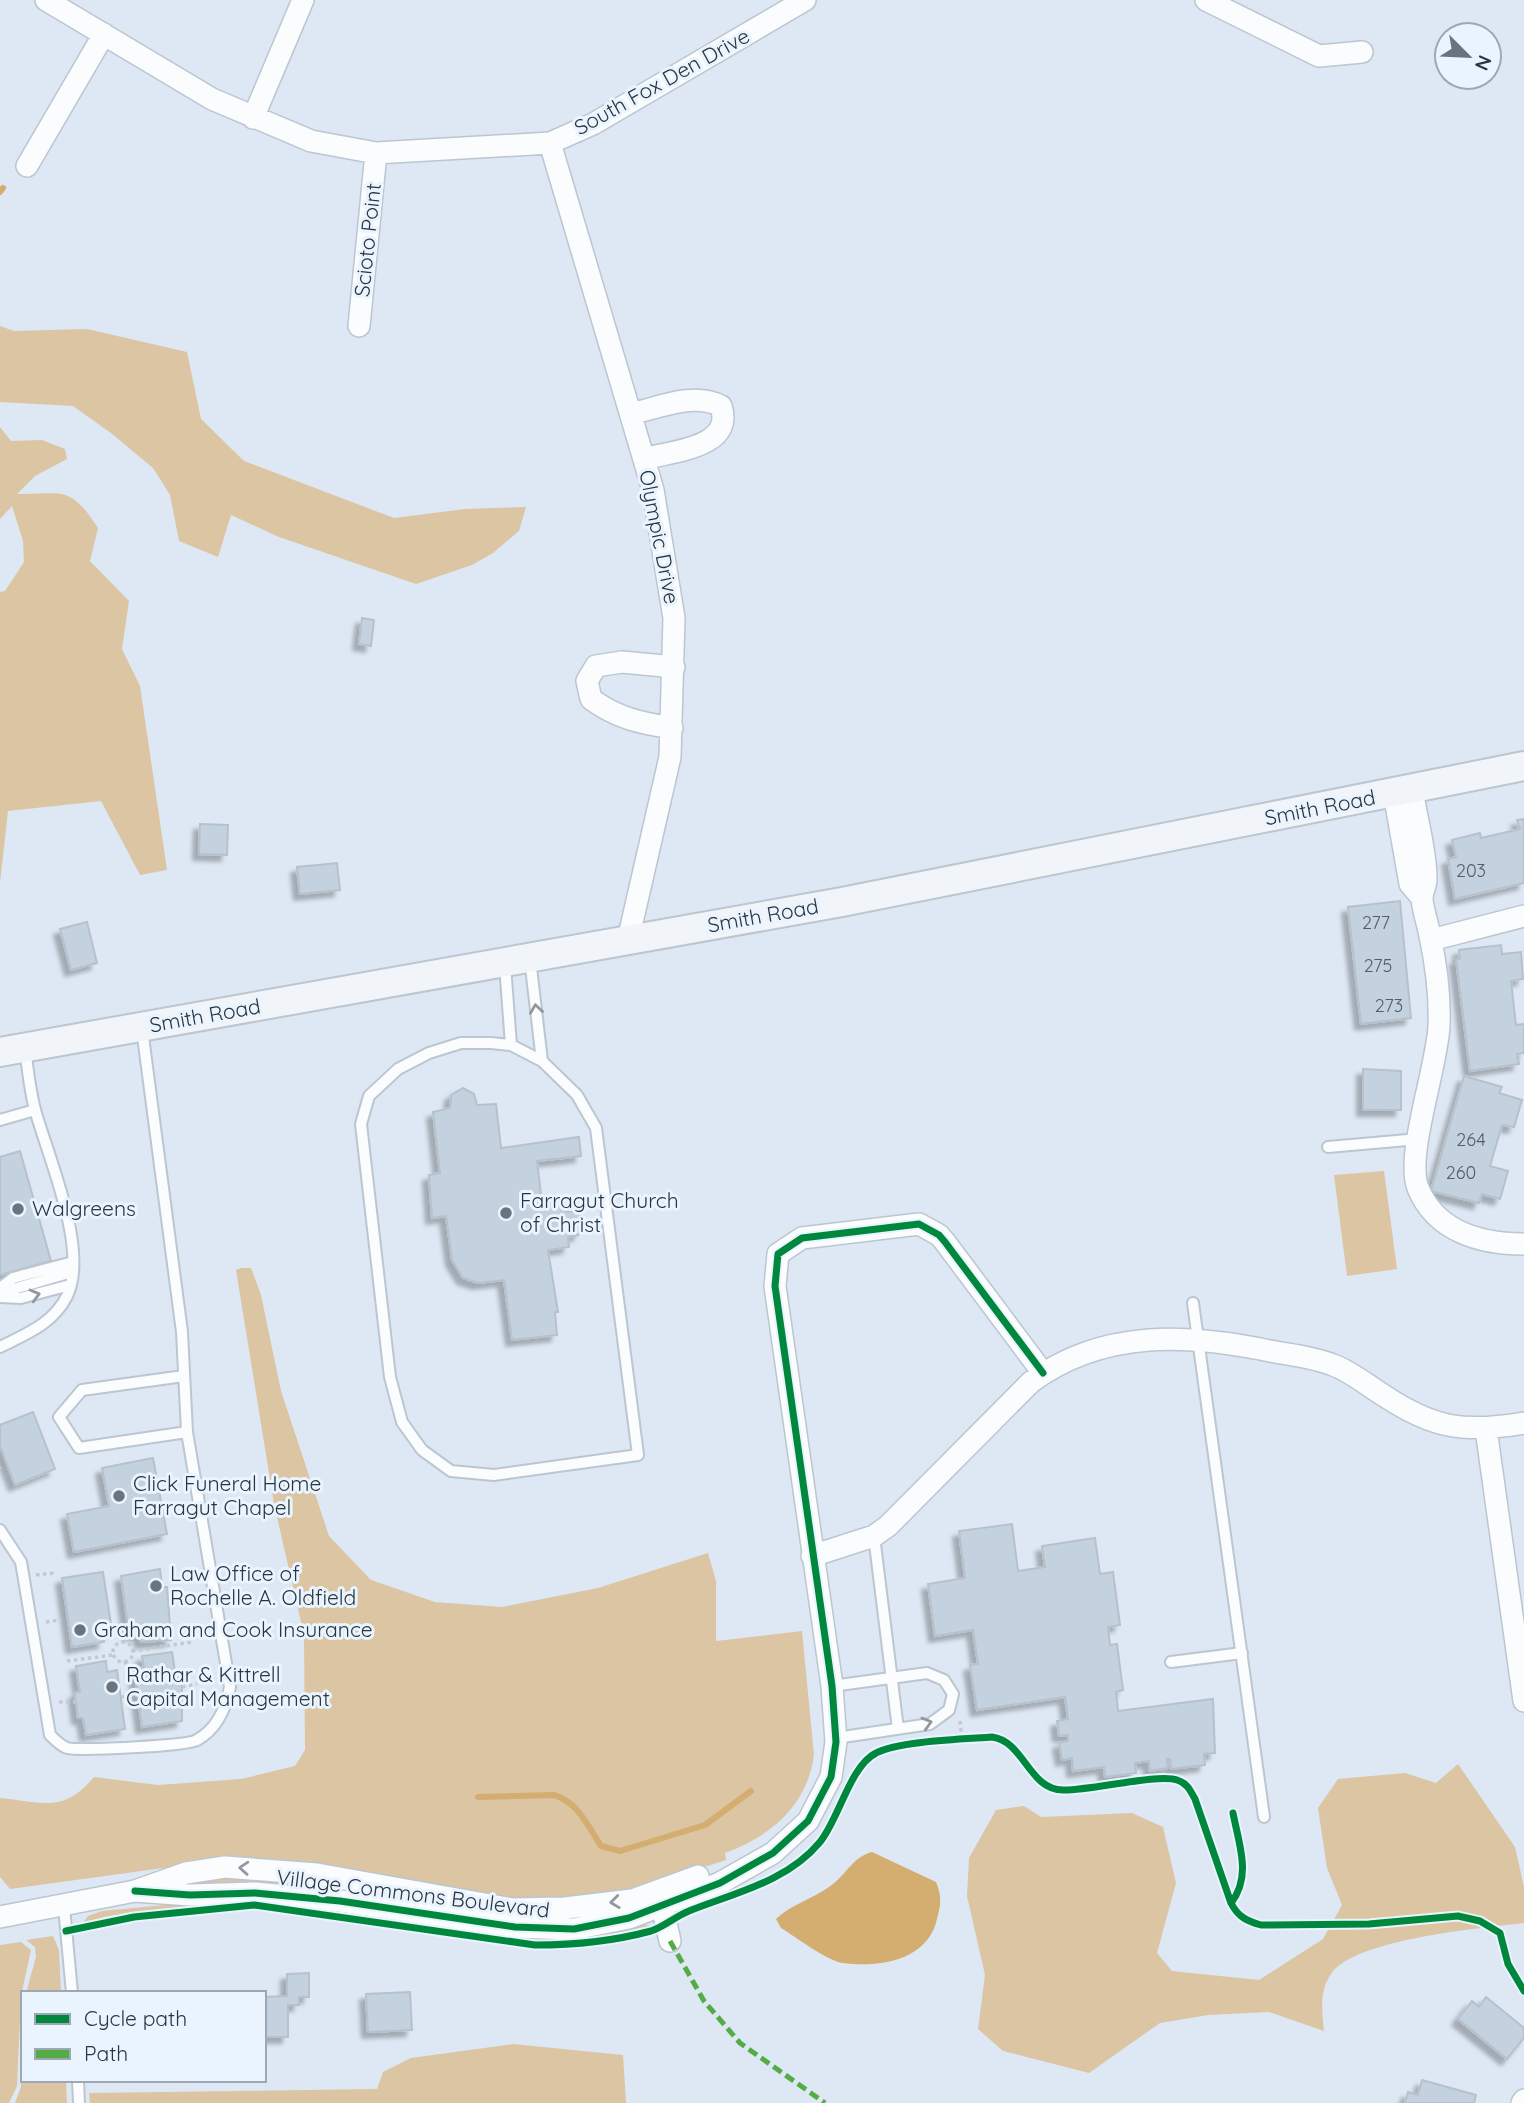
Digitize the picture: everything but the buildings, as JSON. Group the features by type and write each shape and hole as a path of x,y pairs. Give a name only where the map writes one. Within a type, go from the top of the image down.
{"street":[{"name":"South Fox Den Drive","path":"46,0 212,99 312,141 376,153 550,143 593,124 805,0"},
{"path":"253,118 303,0"},
{"path":"1206,0 1319,57 1362,52"},
{"path":"27,166 104,34"},
{"name":"Olympic Drive","path":"550,143 653,490 674,618 670,757 628,940"},
{"name":"Scioto Point","path":"359,326 376,153"},
{"path":"631,414 694,399 710,400 721,407 725,417 721,430 712,441 644,459"},
{"path":"671,729 633,722 609,712 591,699 587,681 596,666 622,662 674,667"},
{"name":"Smith Road","path":"12,1051 842,902 1524,766"},
{"path":"1403,791 1412,844 1427,880 1422,898 1431,940 1439,1024 1435,1062 1414,1164 1417,1186 1425,1203 1449,1227 1473,1238 1497,1244 1524,1244"},
{"path":"1431,940 1524,916"},
{"name":"Village Commons Boulevard","path":"0,1917 64,1907 135,1891 186,1873 225,1867 317,1874 412,1901 512,1909 565,1908 661,1898 774,1853 808,1821 831,1777 836,1738 832,1686 775,1286 775,1264 785,1247 802,1238 919,1224 927,1227 945,1242 1043,1373"},
{"path":"812,1556 874,1536 1043,1373 1058,1362 1110,1345 1179,1337 1318,1361 1337,1366 1421,1417 1466,1429 1524,1423"},
{"path":"1486,1429 1524,1701"},
{"path":"661,1898 670,1941"}],"lane":[{"path":"511,1045 517,960"},
{"path":"517,960 542,1061"},
{"path":"0,1530 21,1562 50,1735 65,1748 195,1742 225,1711 230,1687 187,1432 182,1332 142,1027"},
{"path":"461,1043 511,1045 542,1061 577,1095 596,1128 638,1455 494,1475 451,1471 422,1450 402,1422 393,1388 361,1124 369,1096 398,1069 429,1053 461,1043"},
{"path":"0,1347 38,1329 57,1311 70,1285 72,1267 65,1205 35,1110 12,1051"},
{"path":"0,1120 35,1110"},
{"path":"1328,1147 1419,1139"},
{"path":"70,1285 21,1298 0,1292 13,1278 72,1267"},
{"path":"1194,1303 1264,1816"},
{"path":"184,1376 82,1390 59,1417 79,1448 187,1432"},
{"path":"874,1536 898,1729"},
{"path":"1171,1662 1242,1653"},
{"path":"832,1686 917,1673 936,1675 950,1686 953,1694 953,1702 942,1718 930,1724 836,1738"},
{"path":"64,1907 72,1991"},
{"path":"78,2082 79,2103"}],"path":[{"path":"36,1576 54,1573"},
{"path":"42,1623 61,1620"},
{"path":"122,1642 129,1644 132,1651 131,1658 125,1661 117,1660 113,1654 116,1645 122,1642"},
{"path":"132,1651 192,1642"},
{"path":"67,1661 113,1654"},
{"path":"121,1698 135,1695 125,1661"},
{"path":"182,1687 197,1685"},
{"path":"53,1703 76,1702"},
{"path":"949,1741 966,1739 959,1715"}],"shaded area":[{"path":"0,326 14,331 87,329 187,352 201,419 244,461 394,518 465,509 526,507 519,531 493,553 472,565 416,584 279,537 231,515 218,557 179,541 170,495 153,468 111,433 73,406 0,402"},
{"path":"0,427 11,441 42,440 65,449 67,459 35,476 17,494 56,493 72,498 80,505 98,528 90,561 129,601 122,649 140,686 167,870 140,875 101,801 8,811 0,883 0,592 5,591 24,562 23,541 12,506 0,519"},
{"path":"1384,1171 1397,1269 1347,1276 1334,1175"},
{"path":"251,1268 261,1295 281,1391 329,1536 371,1580 435,1602 502,1607 598,1588 708,1553 716,1581 716,1641 802,1631 814,1755 804,1789 784,1817 757,1838 725,1853 726,1860 622,1894 536,1901 229,1859 10,1889 0,1877 0,1798 40,1803 62,1801 83,1789 94,1777 158,1785 241,1779 295,1766 305,1750 304,1635 274,1504 236,1270"},
{"path":"1458,1764 1515,1847 1524,1887 1524,1923 1420,1937 1365,1952 1344,1962 1331,1974 1325,1987 1322,2002 1324,2031 1269,2012 1208,2015 1160,2023 1089,2073 1003,2051 978,2029 985,1975 967,1896 969,1858 996,1810 1024,1806 1041,1817 1132,1813 1163,1827 1176,1883 1157,1953 1172,1971 1259,1980 1323,1939 1342,1905 1327,1868 1318,1808 1338,1779 1405,1773 1436,1783"},
{"path":"872,1852 936,1882 940,1896 939,1909 932,1933 924,1944 913,1952 887,1962 843,1963 820,1953 781,1928 776,1919 795,1905 829,1887 854,1862"},
{"path":"225,1875 387,1891 392,1899 195,1886 205,1880"},
{"path":"249,1897 491,1930 640,1923 650,1926 579,1940 547,1941 297,1905 241,1902 108,1916 82,1924 88,1916 102,1911"},
{"path":"53,1936 59,1950 61,1991 27,1991 36,1957 35,1947 26,1940"},
{"path":"21,1942 31,1950 21,1991 17,2086 9,2103 0,2103 0,1945"},
{"path":"513,2044 623,2055 626,2103 90,2103 89,2093 377,2089 383,2072 411,2058"},
{"path":"21,2082 66,2082 67,2103 15,2103"}],"waterway":[{"path":"0,192 3,188"},
{"path":"478,1797 554,1795 562,1798 576,1809 601,1846 620,1851 705,1825 751,1791"}],"marked path":[{"path":"670,1941 704,2001 740,2043 825,2103"}],"cycle path":[{"path":"135,1891 190,1895 255,1893 340,1901 515,1927 574,1929 629,1918 720,1883 773,1853 808,1821 831,1777 836,1742 832,1686 775,1286 778,1254 802,1238 919,1224 939,1235 945,1242 1043,1373"},
{"path":"66,1931 134,1917 254,1905 535,1945 593,1942 623,1937 656,1929 689,1911 759,1885 792,1867 820,1842 859,1769 876,1753 915,1743 992,1737 1003,1740 1012,1747 1034,1774 1052,1788 1075,1790 1168,1778 1183,1783 1195,1799 1231,1903 1247,1920 1261,1925 1369,1924 1458,1916 1480,1921 1500,1933 1508,1964 1524,1991"},
{"path":"1231,1903 1241,1882 1242,1871 1241,1848 1233,1813"}],"place":[{"name":"Walgreens","path":"18,1209"},
{"name":"Farragut Church of Christ","path":"506,1213"},
{"name":"Click Funeral Home Farragut Chapel","path":"119,1496"},
{"name":"Law Office of Rochelle A. Oldfield","path":"156,1586"},
{"name":"Graham and Cook Insurance","path":"80,1630"},
{"name":"Rathar & Kittrell Capital Management","path":"112,1687"}]}
